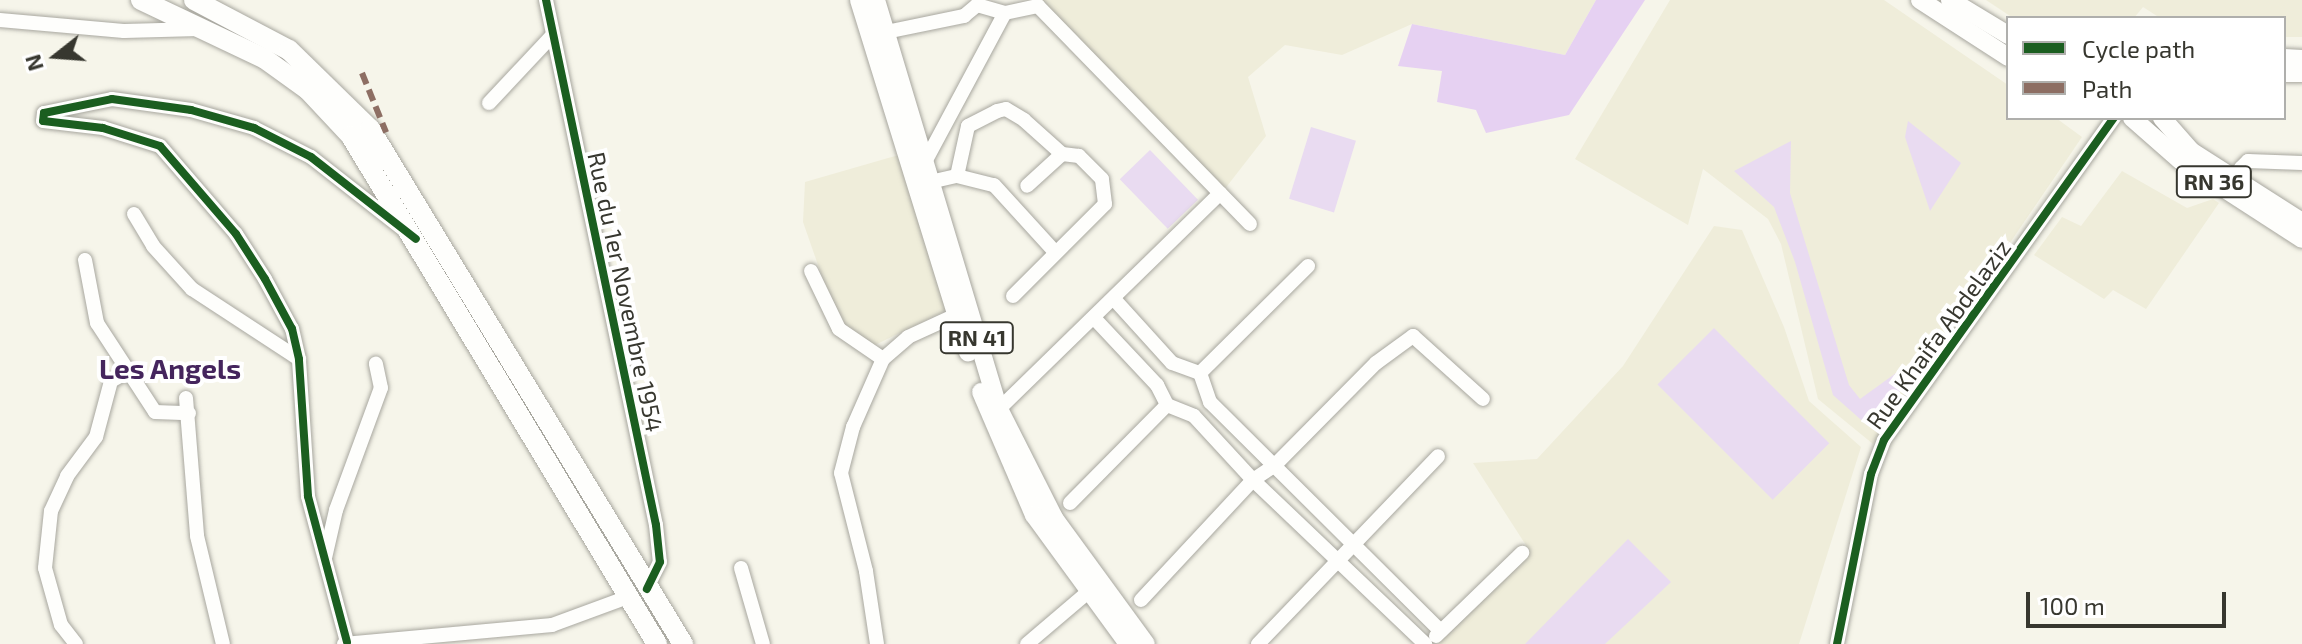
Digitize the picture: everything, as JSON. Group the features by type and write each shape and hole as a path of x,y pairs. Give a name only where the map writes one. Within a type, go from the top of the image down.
{"highway":[{"path":"141,0 208,28 265,59 317,99 363,153 638,593 683,644"},
{"path":"194,0 289,50 370,129 638,593 657,644"}],"main road":[{"name":"RN 41","path":"859,0 989,417 1017,481 1088,592 1128,644"},
{"name":"RN 41","path":"876,0 999,409 1058,525 1146,644"},
{"path":"1920,0 2006,56"},
{"path":"1950,0 2006,34"},
{"name":"RN 36","path":"2134,120 2180,160 2302,239"},
{"name":"RN 36","path":"2164,120 2181,143 2302,222"},
{"name":"RN 36","path":"2178,120 2185,135 2241,183"}],"street":[{"name":"Rue du 1er Novembre 1954","path":"546,0 656,525 660,562 638,593"},
{"path":"886,32 964,16 977,5 1005,13 1038,6 1250,224"},
{"path":"925,162 1005,13"},
{"path":"0,20 124,31 208,28"},
{"path":"489,103 552,36"},
{"path":"416,239 311,157 254,128 191,110 112,99 44,113 43,121 137,137 170,155 265,279 292,329 299,359 308,496 346,643 552,625 638,593"},
{"path":"957,176 968,126 1006,109 1062,154 1079,156 1102,179 1105,204 1013,296"},
{"name":"Rue Khaifa Abdelaziz","path":"1837,644 1871,474 1884,440 2113,120"},
{"path":"1027,186 1062,154"},
{"path":"2241,183 2241,168 2248,161 2302,163"},
{"path":"930,182 957,176 994,185 1055,252"},
{"path":"999,409 1095,319 1220,193"},
{"path":"134,214 153,246 192,289 299,359"},
{"path":"85,260 97,323 155,412 189,413"},
{"path":"1200,373 1308,266"},
{"path":"811,271 839,329 883,359"},
{"path":"1114,299 1172,363 1200,373"},
{"path":"877,644 866,571 841,473 853,427 883,359 908,337 956,315"},
{"path":"1095,319 1157,385 1167,405 1194,416 1253,480 1427,644 1522,553"},
{"path":"1141,600 1253,480 1274,466 1376,363 1413,336 1483,399"},
{"path":"324,561 336,510 381,388 376,364"},
{"path":"74,644 61,625 45,568 51,511 67,476 96,437 111,381 129,371"},
{"path":"1200,373 1210,402 1441,631"},
{"path":"186,398 197,536 223,644"},
{"path":"1194,416 1210,402"},
{"path":"1070,503 1167,405"},
{"path":"1258,644 1438,456"},
{"path":"741,568 763,644"},
{"path":"1027,644 1088,592"}],"shaded area":[{"path":"1041,0 1596,0 1565,55 1412,24 1342,55 1285,45 1248,77 1266,136 1224,190"},
{"path":"1596,0 1645,0 1569,115 1486,133 1476,110 1437,102 1442,71 1398,66 1412,24 1565,55"},
{"path":"1670,0 1884,0 2006,84 2006,120 2059,120 2082,137 1873,444 1818,399 1781,244 1768,219 1703,169 1688,225 1575,159"},
{"path":"1986,0 2302,0 2302,37 2286,37 2286,16 2157,16 2143,7 2136,16 2010,16"},
{"path":"1908,121 1961,163 1930,211 1905,137"},
{"path":"1311,127 1356,141 1334,212 1289,199"},
{"path":"1791,141 1790,193 1849,385 1860,399 1903,368 1914,376 1868,426 1833,395 1795,262 1774,207 1734,171"},
{"path":"1150,150 1198,200 1168,229 1120,179"},
{"path":"902,154 949,309 875,345 844,326 825,285 803,222 805,182"},
{"path":"2122,171 2187,208 2213,199 2219,203 2146,309 2113,290 2104,299 2034,255 2062,217 2081,226"},
{"path":"1714,226 1742,230 1784,327 1809,401 1861,447 1799,644 1437,644 1529,550 1473,463 1537,459 1623,366"},
{"path":"1714,328 1829,443 1773,500 1657,385"},
{"path":"1628,539 1671,582 1605,644 1525,644"}],"marked path":[{"path":"362,73 386,132"}],"cycle path":[{"path":"546,0 656,525 660,562 647,589"},
{"path":"347,642 308,496 299,359 292,329 265,279 236,234 160,146 103,128 43,121 44,113 112,99 191,110 254,128 311,157 416,239"},
{"path":"1837,644 1871,474 1884,440 2113,120"}],"district":[{"name":"Les Angels","path":"170,368"}]}
